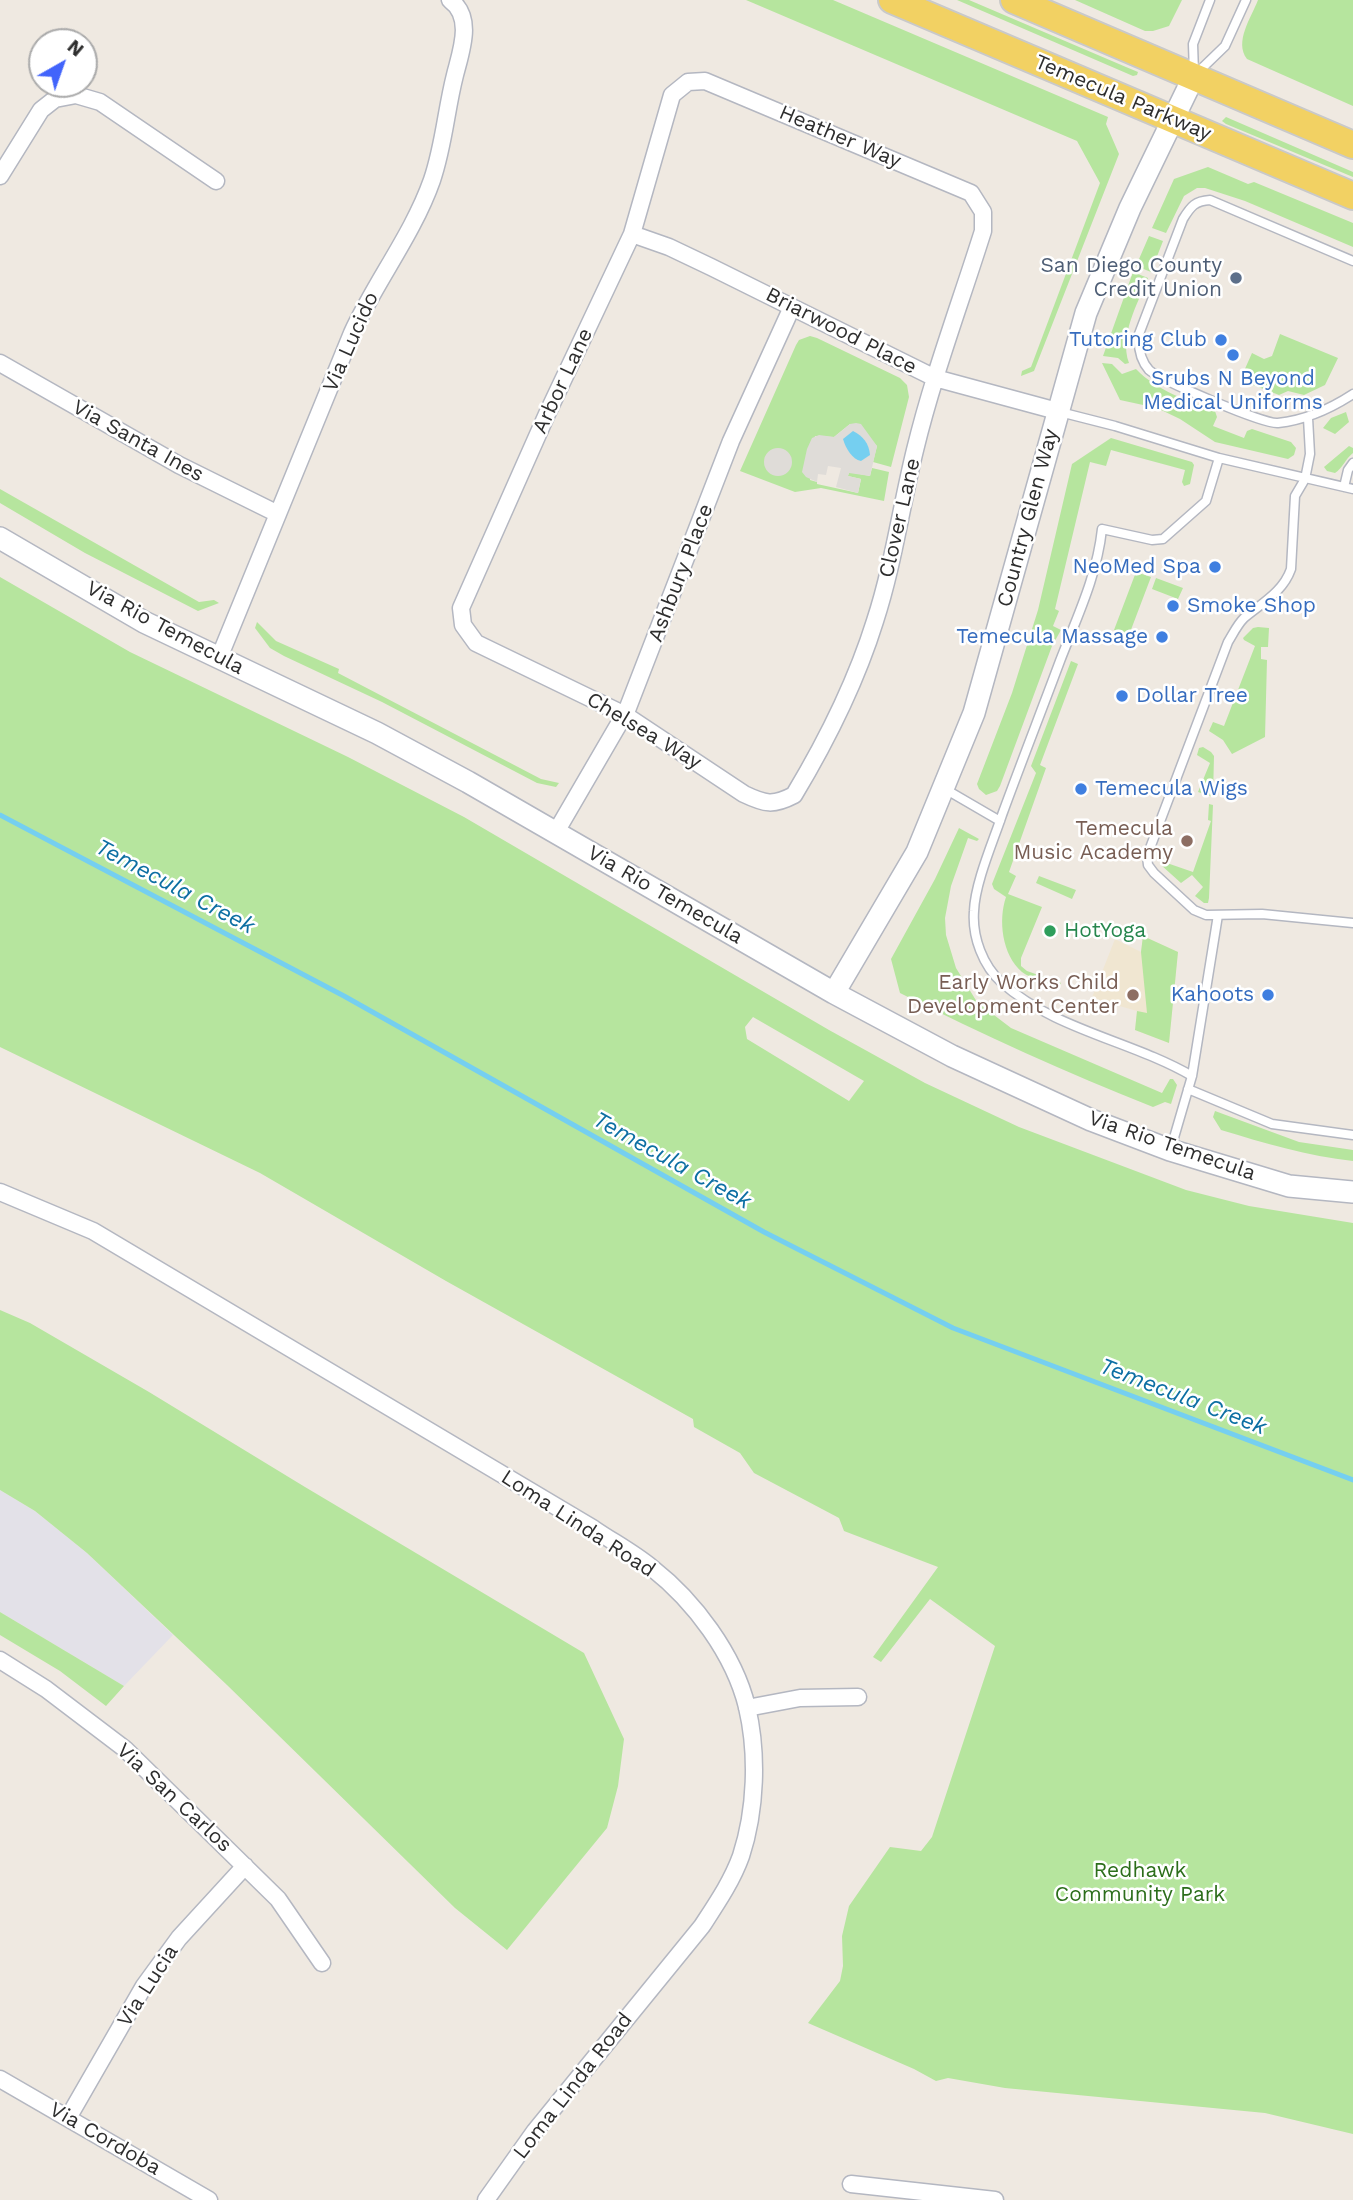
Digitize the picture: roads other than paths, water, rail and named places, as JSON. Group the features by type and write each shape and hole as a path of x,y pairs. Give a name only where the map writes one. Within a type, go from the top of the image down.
{"main road":[{"name":"Temecula Parkway","path":"892,0 1353,196"},
{"path":"1014,0 1353,145"}],"street":[{"name":"Via Lucido","path":"219,658 352,333 369,297 417,215 432,181 445,132 464,23 456,4 450,0"},
{"name":"Country Glen Way","path":"834,993 917,852 974,713 1086,313 1171,118 1194,76"},
{"name":"Heather Way","path":"672,95 688,82 705,80 971,193 983,212 983,231"},
{"path":"0,176 41,110 55,99 76,95 100,102 216,181"},
{"name":"Arbor Lane","path":"492,651 476,643 463,625 461,608 547,414 632,234 672,95"},
{"name":"Clover Lane","path":"794,795 845,700 862,662 876,618 915,450 935,378 983,231"},
{"name":"Briarwood Place","path":"632,234 669,247 935,378 1057,411"},
{"name":"Ashbury Place","path":"556,832 625,715 642,677 731,441 792,307"},
{"name":"Via Santa Ines","path":"0,363 179,465 278,513"},
{"name":"Via Rio Temecula","path":"0,538 144,622 377,733 556,832 834,993 952,1056 1091,1120 1170,1150 1289,1186 1353,1192"},
{"name":"Chelsea Way","path":"492,651 625,715 744,794 765,804 782,801 794,795"},
{"name":"Loma Linda Road","path":"0,1192 93,1231 594,1529 652,1568 690,1604 723,1650 747,1708 754,1767 751,1815 741,1856 725,1891 702,1926 536,2131 486,2200"},
{"name":"Via San Carlos","path":"0,1660 46,1689 125,1749 278,1899 322,1963"},
{"path":"747,1708 800,1698 858,1697"},
{"name":"Via Lucia","path":"68,2118 144,1986 179,1938 245,1866"},
{"name":"Via Cordoba","path":"0,2079 209,2200"},
{"path":"851,2184 995,2200"}],"lane":[{"path":"1194,76 1193,44 1210,0"},
{"path":"1194,76 1225,46 1246,0"},
{"path":"1352,396 1308,418 1276,424 1225,405 1149,370 1138,348 1139,334 1183,219 1192,205 1199,201 1210,201 1353,261"},
{"path":"1057,411 1219,458 1348,488 1348,470 1353,463"},
{"path":"1308,418 1310,454 1305,479 1296,496 1291,569 1287,579 1264,603 1242,620 1228,642 1147,856 1148,865 1154,873 1194,910 1206,915 1262,914 1353,923"},
{"path":"1192,1076 1170,1063 1024,1001 999,981 978,948 974,911 985,862 1084,604 1099,556 1102,529 1152,540 1163,539 1206,501 1219,458"},
{"path":"943,788 1000,821"},
{"path":"1170,1150 1192,1076 1218,915"},
{"path":"1188,1089 1272,1124 1353,1135"}],"water":[{"path":"853,431 865,440 868,447 870,455 861,461 850,453 843,439"}],"waterway":[{"name":"Temecula Creek","path":"0,815 344,996 764,1232 953,1328 1353,1480"}],"place":[{"name":"San Diego County Credit Union","path":"1236,278"},
{"name":"Tutoring Club","path":"1221,340"},
{"name":"Srubs N Beyond Medical Uniforms","path":"1233,355"},
{"name":"NeoMed Spa","path":"1215,567"},
{"name":"Smoke Shop","path":"1173,606"},
{"name":"Temecula Massage","path":"1162,637"},
{"name":"Dollar Tree","path":"1122,696"},
{"name":"Temecula Wigs","path":"1081,789"},
{"name":"Temecula Music Academy","path":"1187,841"},
{"name":"HotYoga","path":"1050,931"},
{"name":"Early Works Child Development Center","path":"1133,995"},
{"name":"Kahoots","path":"1268,995"}],"park label":[{"name":"Redhawk Community Park","path":"1140,1883"}]}
